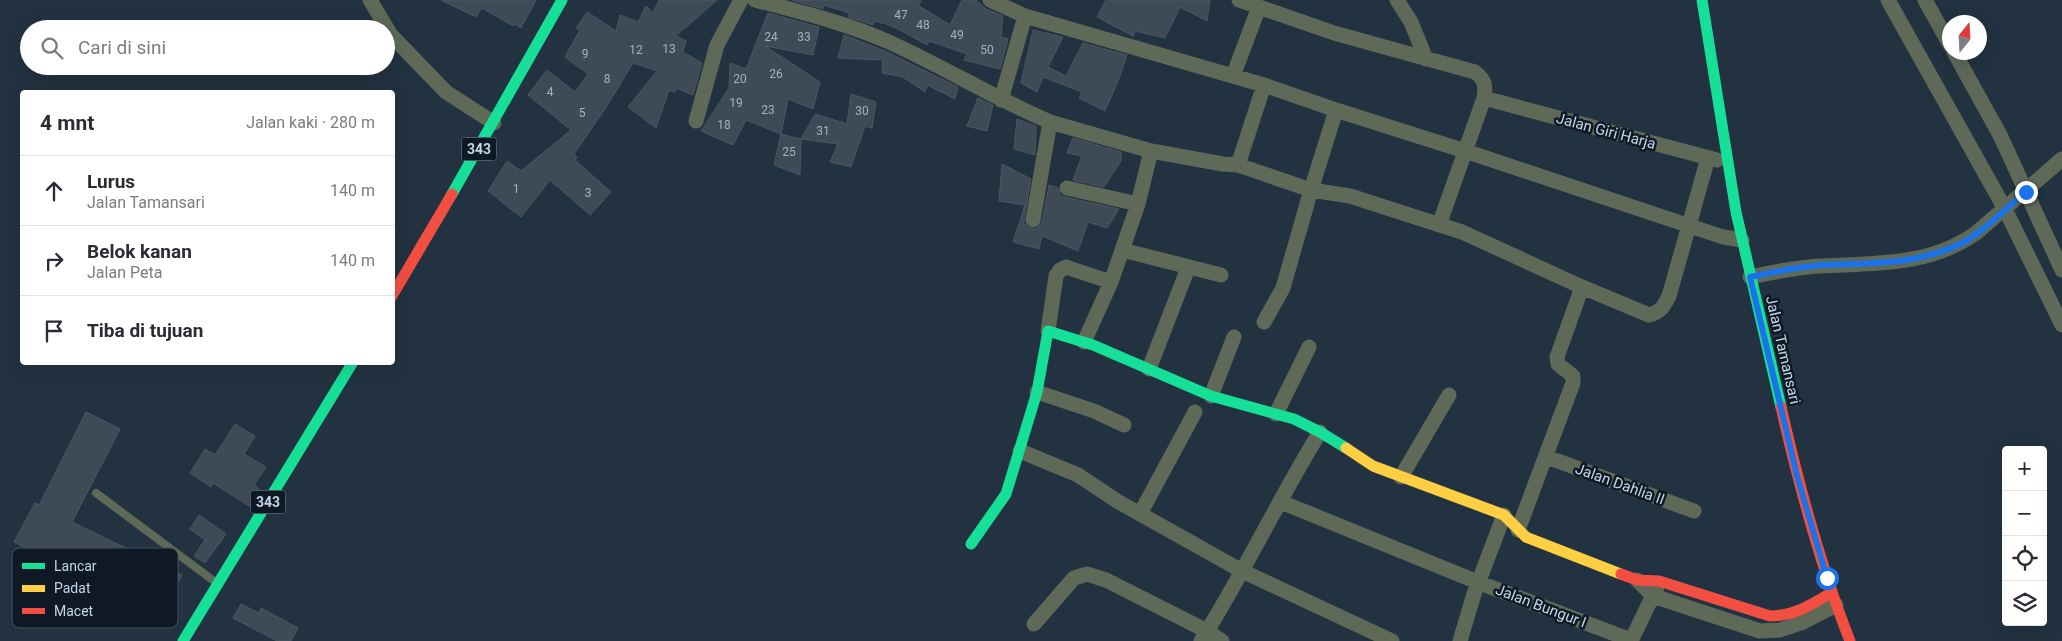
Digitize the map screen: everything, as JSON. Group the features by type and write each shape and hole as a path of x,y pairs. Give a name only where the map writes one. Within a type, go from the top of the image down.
{"main road":[{"name":"343","path":"395,291 494,123 562,0"},
{"name":"Jalan Tamansari","path":"1702,0 1742,240 1750,277 1797,476 1834,599 1850,641"},
{"path":"971,544 1006,494 1037,392 1048,331 1084,342 1211,396 1294,419 1320,432 1374,466 1504,516 1526,537 1554,549 1637,580 1659,581 1771,624"},
{"name":"343","path":"183,641 351,365"}],"street":[{"path":"370,0 382,20"},
{"path":"696,121 717,45 741,0"},
{"path":"755,0 832,20 887,41 934,63 1001,100 1050,122 1151,151 1222,164 1238,165 1310,190 1350,196 1462,232 1582,287 1649,315 1657,313 1669,296 1708,158"},
{"path":"1239,0 1334,33 1475,72 1484,78 1486,87 1484,98 1439,225"},
{"path":"1397,0 1411,22 1426,59"},
{"path":"1888,0 2007,208 2062,326"},
{"path":"1925,0 1942,30"},
{"path":"997,2 1025,16 1264,85 1688,226 1723,237 1742,240"},
{"path":"1234,76 1259,7"},
{"path":"1001,100 1025,16"},
{"path":"395,40 446,92 494,123"},
{"path":"1958,60 2000,135 2023,194 2062,270"},
{"path":"1238,165 1264,85"},
{"name":"Jalan Giri Harja","path":"1484,98 1708,158 1729,160"},
{"path":"1264,322 1283,288 1310,190 1336,110"},
{"path":"1033,220 1050,122"},
{"path":"1084,342 1122,250 1138,204 1151,151"},
{"path":"1750,277 1820,266 1870,265 1908,260 1942,252 1962,243 2007,208 2062,159"},
{"path":"1067,188 1138,204"},
{"path":"1122,250 1220,275"},
{"path":"1048,331 1056,276 1060,270 1066,267 1110,282"},
{"path":"1149,369 1188,268"},
{"path":"1518,530 1573,383 1573,376 1558,364 1557,357 1582,287"},
{"path":"1211,396 1234,337"},
{"path":"1276,414 1309,346"},
{"path":"1037,392 1094,411 1124,425"},
{"path":"1401,477 1449,395"},
{"path":"1141,512 1195,412"},
{"path":"1204,636 1320,432"},
{"path":"1020,450 1078,475 1117,500 1242,571 1392,641"},
{"name":"Jalan Dahlia II","path":"1546,457 1694,511"},
{"name":"Jalan Bungur I","path":"1281,502 1631,641"},
{"path":"1460,641 1474,594 1504,516"},
{"path":"1034,624 1074,578 1087,574 1106,580 1204,636 1222,641"},
{"path":"1637,580 1653,596 1752,629 1771,624 1801,623 1834,599"},
{"path":"1631,641 1659,581"}],"lane":[{"path":"96,493 170,548"},
{"path":"178,554 217,583"}],"building":[{"path":"441,0 536,0 521,28 515,24 513,26 482,8 476,17"},
{"path":"659,0 717,0 676,36 686,41 683,52 702,63 693,95 676,88 675,92 669,90 656,128 628,107 657,71 633,63 605,109 574,154 577,157 575,160 611,192 590,215 550,180 521,217 488,191 507,161 521,171 571,130 528,95 547,70 575,92 588,74 565,57 580,30 576,28 587,12 616,31 620,15 638,22 646,6 653,13"},
{"path":"792,0 921,0 919,6 950,25 962,0 976,0 986,9 1003,16 1001,37 1008,39 1000,69 964,60 967,54 929,41 927,45 886,24 874,21 873,25 848,17 849,13 824,5 823,9"},
{"path":"1106,0 1210,0 1207,21 1180,7 1165,38 1135,31 1133,36 1097,17"},
{"path":"768,13 819,27 813,55 765,46 820,82 813,109 788,99 781,134 746,120 733,145 701,131 729,88 730,63 746,69"},
{"path":"1033,30 1063,37 1048,67 1066,76 1083,43 1127,55 1105,111 1079,98 1082,92 1043,77 1037,92 1021,83"},
{"path":"844,35 885,51 958,87 955,99 927,85 925,92 903,77 882,73 883,60 838,58"},
{"path":"851,94 876,102 872,128 865,126 851,167 830,162 838,144 801,139 815,114 847,124"},
{"path":"978,98 993,105 987,131 967,126"},
{"path":"1017,119 1036,126 1035,155 1014,149"},
{"path":"781,134 801,139 800,175 774,165"},
{"path":"1073,138 1121,152 1121,161 1104,187 1073,180 1082,156 1067,153"},
{"path":"1002,164 1031,179 1024,224 1031,229 1037,229 1042,222 1049,185 1058,188 1060,195 1065,197 1119,209 1107,228 1088,222 1078,251 1042,236 1039,249 1013,242 1025,205 999,201"},
{"path":"86,412 120,429 72,522 126,548 26,548 14,542 35,503 39,505"},
{"path":"235,424 255,436 244,454 266,467 254,485 259,489 249,506 213,483 211,487 190,473 205,449 215,455"},
{"path":"199,515 226,534 205,563 194,556 205,540 190,529"},
{"path":"178,573 182,575 178,583"},
{"path":"241,604 259,613 261,608 298,628 291,641 277,641 233,618"}],"traffic: fast":[{"path":"452,194 562,0"},
{"path":"1702,0 1736,212 1781,407"},
{"path":"971,544 1006,494 1037,392 1048,331 1093,345 1211,396 1294,419 1346,448"},
{"path":"183,641 351,365"}],"traffic: slow":[{"path":"1346,448 1373,466 1504,515 1526,537 1621,574"}],"traffic: jam":[{"path":"395,291 452,194"},
{"path":"1781,407 1811,525 1850,641"},
{"path":"1621,574 1637,580 1659,581 1770,616 1795,612 1831,593"}],"route":[{"path":"1827,578 1797,476 1750,277 1820,266 1870,265 1908,260 1942,252 1962,243 2026,192"}]}
